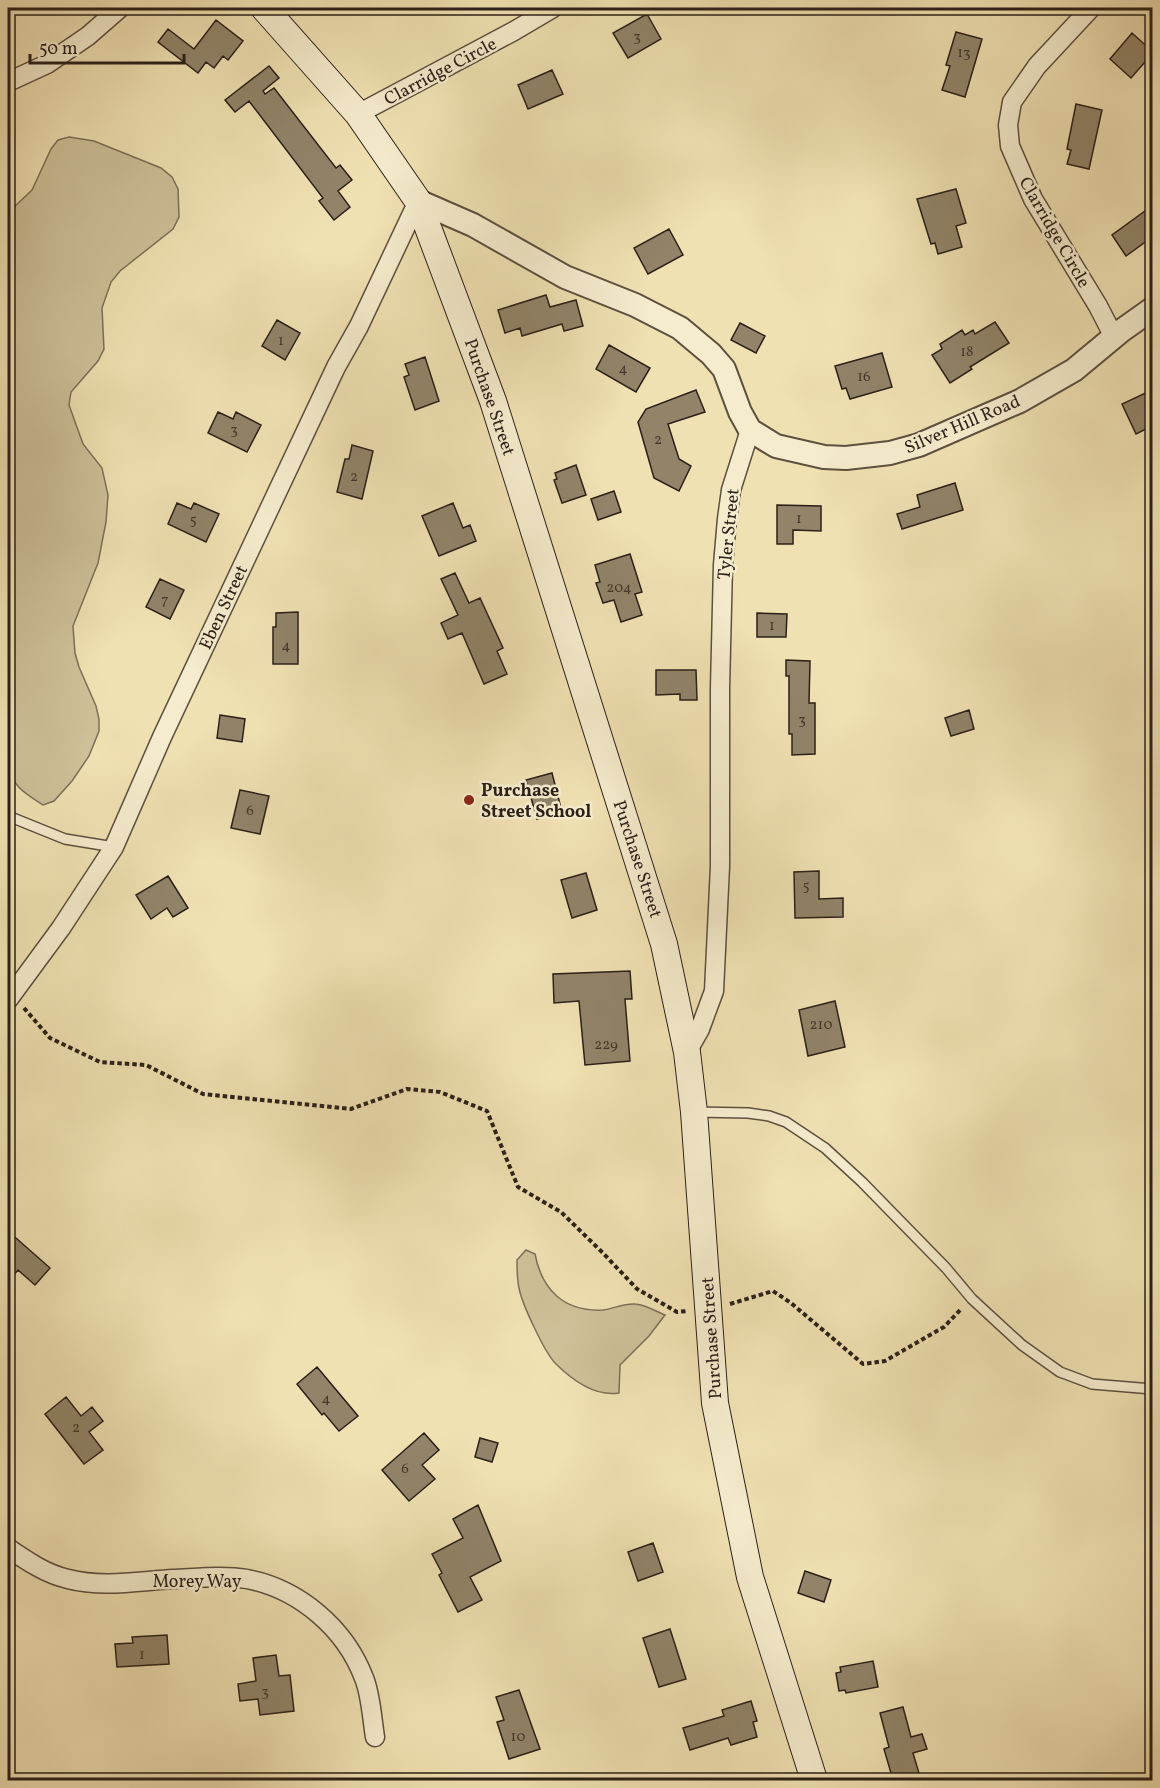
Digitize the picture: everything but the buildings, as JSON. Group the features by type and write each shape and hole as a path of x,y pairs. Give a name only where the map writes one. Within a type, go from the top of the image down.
{"main road":[{"name":"Purchase Street","path":"264,8 358,114 418,201 493,401 664,944 687,1052 694,1112 715,1403 750,1577 814,1780"}],"street":[{"path":"8,82 47,64 88,36 120,8"},
{"name":"Clarridge Circle","path":"358,114 514,32 553,8"},
{"name":"Clarridge Circle","path":"1090,8 1037,66 1012,102 1008,125 1010,146 1033,199 1098,306 1114,337"},
{"path":"418,201 473,225 565,277 635,305 680,328 711,354 724,369 750,430"},
{"name":"Eben Street","path":"10,997 61,928 114,847 196,662 336,367 359,326 418,201"},
{"name":"Silver Hill Road","path":"750,430 776,446 816,456 846,458 890,453 919,445 1020,401 1074,370 1152,309"},
{"name":"Tyler Street","path":"687,1052 700,1029 714,991 720,866 723,565 726,519 731,490 750,430"},
{"name":"Morey Way","path":"8,1548 39,1569 69,1580 105,1583 216,1577 246,1579 278,1588 311,1608 334,1628 354,1657 365,1680 375,1737"}],"lane":[{"path":"8,816 65,839 114,847"},
{"path":"694,1112 747,1113 769,1116 786,1122 825,1149 862,1182 946,1268 972,1299 1022,1345 1060,1371 1092,1384 1152,1389"}],"path":[{"path":"10,997 50,1038 100,1062 146,1065 203,1094 351,1109 407,1089 440,1092 487,1111 518,1187 561,1212 637,1289 677,1312 709,1310 773,1291 791,1303 863,1364 885,1361 944,1327 972,1299"}],"shaded area":[{"path":"69,137 94,141 161,168 172,177 178,189 179,217 173,229 120,271 111,282 102,308 104,349 98,361 71,392 69,405 83,444 102,468 108,495 106,522 98,563 73,626 75,653 96,706 99,731 89,756 72,781 54,801 43,805 17,785 8,766 8,215 32,190 51,149 58,140"},
{"path":"526,1250 535,1254 538,1267 549,1288 566,1303 589,1310 639,1304 665,1315 649,1336 620,1365 619,1393 610,1394 584,1386 550,1357 524,1305 519,1288 517,1260"}],"place":[{"name":"Purchase Street School","path":"469,800"}]}
